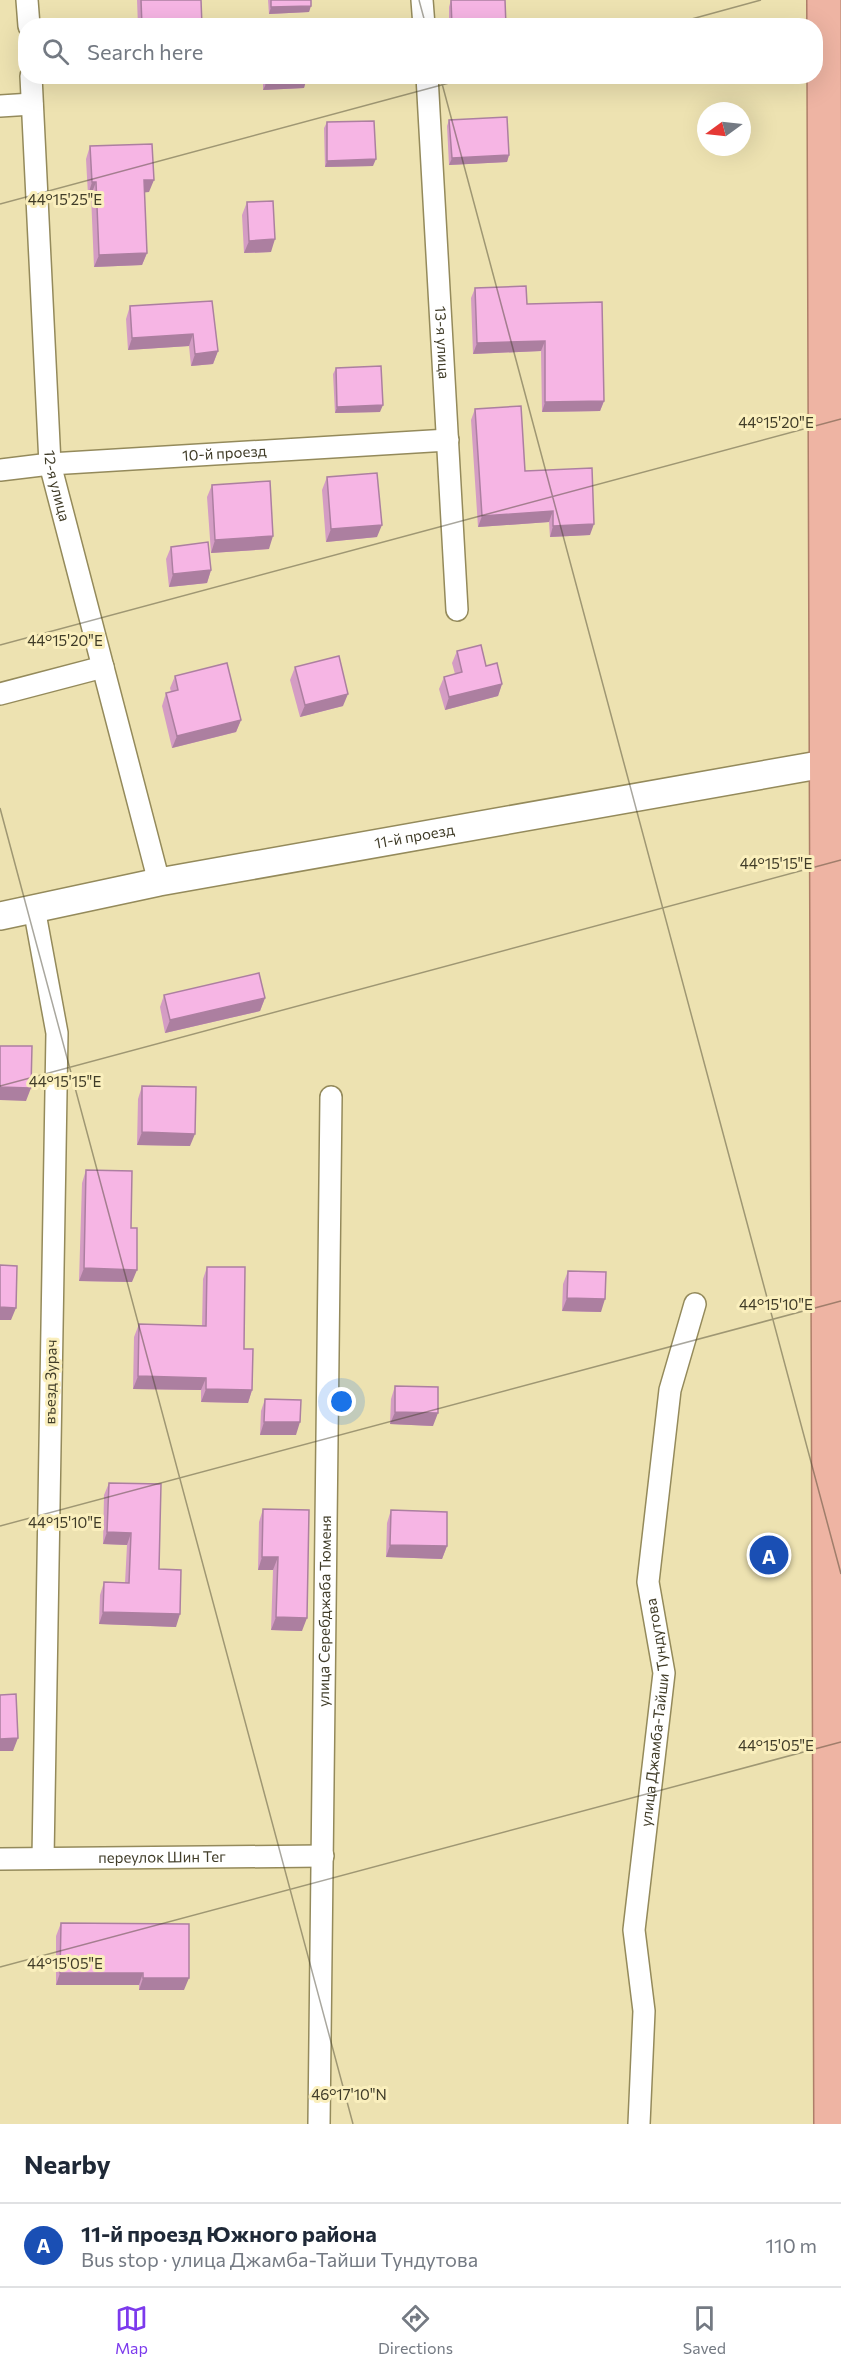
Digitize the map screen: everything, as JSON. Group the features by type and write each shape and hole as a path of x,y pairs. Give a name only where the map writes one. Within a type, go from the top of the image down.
{"highway":[{"path":"824,0 835,496 830,762 833,1443 831,2124"}],"street":[{"path":"27,0 28,18"},
{"path":"422,0 423,18"},
{"name":"12-я улица","path":"32,84 50,464 159,882"},
{"name":"13-я улица","path":"426,84 457,610"},
{"path":"0,106 33,104"},
{"name":"10-й проезд","path":"0,470 50,464 447,440"},
{"path":"0,693 103,667"},
{"name":"11-й проезд","path":"0,916 159,882 830,762"},
{"name":"въезд Зурач","path":"34,908 57,1033 43,1858"},
{"name":"улица Серебджаба Тюменя","path":"320,2124 331,1097"},
{"name":"улица Джамба-Тайши Тундутова","path":"639,2124 644,2011 634,1930 664,1673 648,1582 670,1390 695,1304"},
{"name":"переулок Шин Тег","path":"0,1859 322,1856"}],"building":[{"path":"141,0 201,0 202,18 142,18"},
{"path":"271,0 311,0 311,6 271,7"},
{"path":"451,0 505,0 506,18 452,18"},
{"path":"507,117 509,155 452,158 449,120"},
{"path":"374,121 376,159 327,161 327,122"},
{"path":"152,144 154,180 144,180 147,253 99,255 96,182 92,182 90,146"},
{"path":"273,201 275,239 249,241 247,202"},
{"path":"526,286 527,304 602,302 604,401 545,402 545,341 477,343 475,288"},
{"path":"212,301 218,351 195,354 193,334 132,338 130,306"},
{"path":"381,366 383,405 337,407 336,368"},
{"path":"521,406 525,471 592,468 594,524 553,526 553,511 482,516 475,409"},
{"path":"377,473 382,525 331,529 327,477"},
{"path":"270,481 273,536 215,540 212,485"},
{"path":"208,542 211,570 173,574 171,547"},
{"path":"481,645 486,666 497,663 502,684 449,697 444,677 462,672 457,651"},
{"path":"339,656 348,694 305,705 295,667"},
{"path":"227,663 241,720 177,736 166,693 178,690 175,676"},
{"path":"259,973 265,998 170,1020 164,995"},
{"path":"0,1046 32,1046 31,1088 0,1087"},
{"path":"142,1086 196,1087 195,1134 142,1132"},
{"path":"86,1170 132,1171 131,1228 137,1228 137,1270 84,1268"},
{"path":"0,1265 17,1266 16,1308 0,1307"},
{"path":"207,1267 245,1267 244,1349 253,1349 252,1390 206,1389 206,1378 138,1376 139,1324 206,1326"},
{"path":"568,1271 606,1272 605,1299 567,1298"},
{"path":"395,1386 438,1387 438,1413 395,1412"},
{"path":"265,1399 301,1400 300,1422 264,1422"},
{"path":"109,1483 161,1484 159,1569 181,1570 180,1614 103,1612 104,1582 129,1583 131,1533 107,1532"},
{"path":"263,1509 309,1510 307,1618 276,1617 278,1557 262,1557"},
{"path":"391,1510 447,1512 447,1546 390,1545"},
{"path":"16,1694 18,1738 0,1739 0,1695"},
{"path":"61,1923 189,1924 189,1978 143,1978 143,1973 60,1973"}],"place":[{"name":"11-й проезд Южного района","path":"769,1555"}]}
